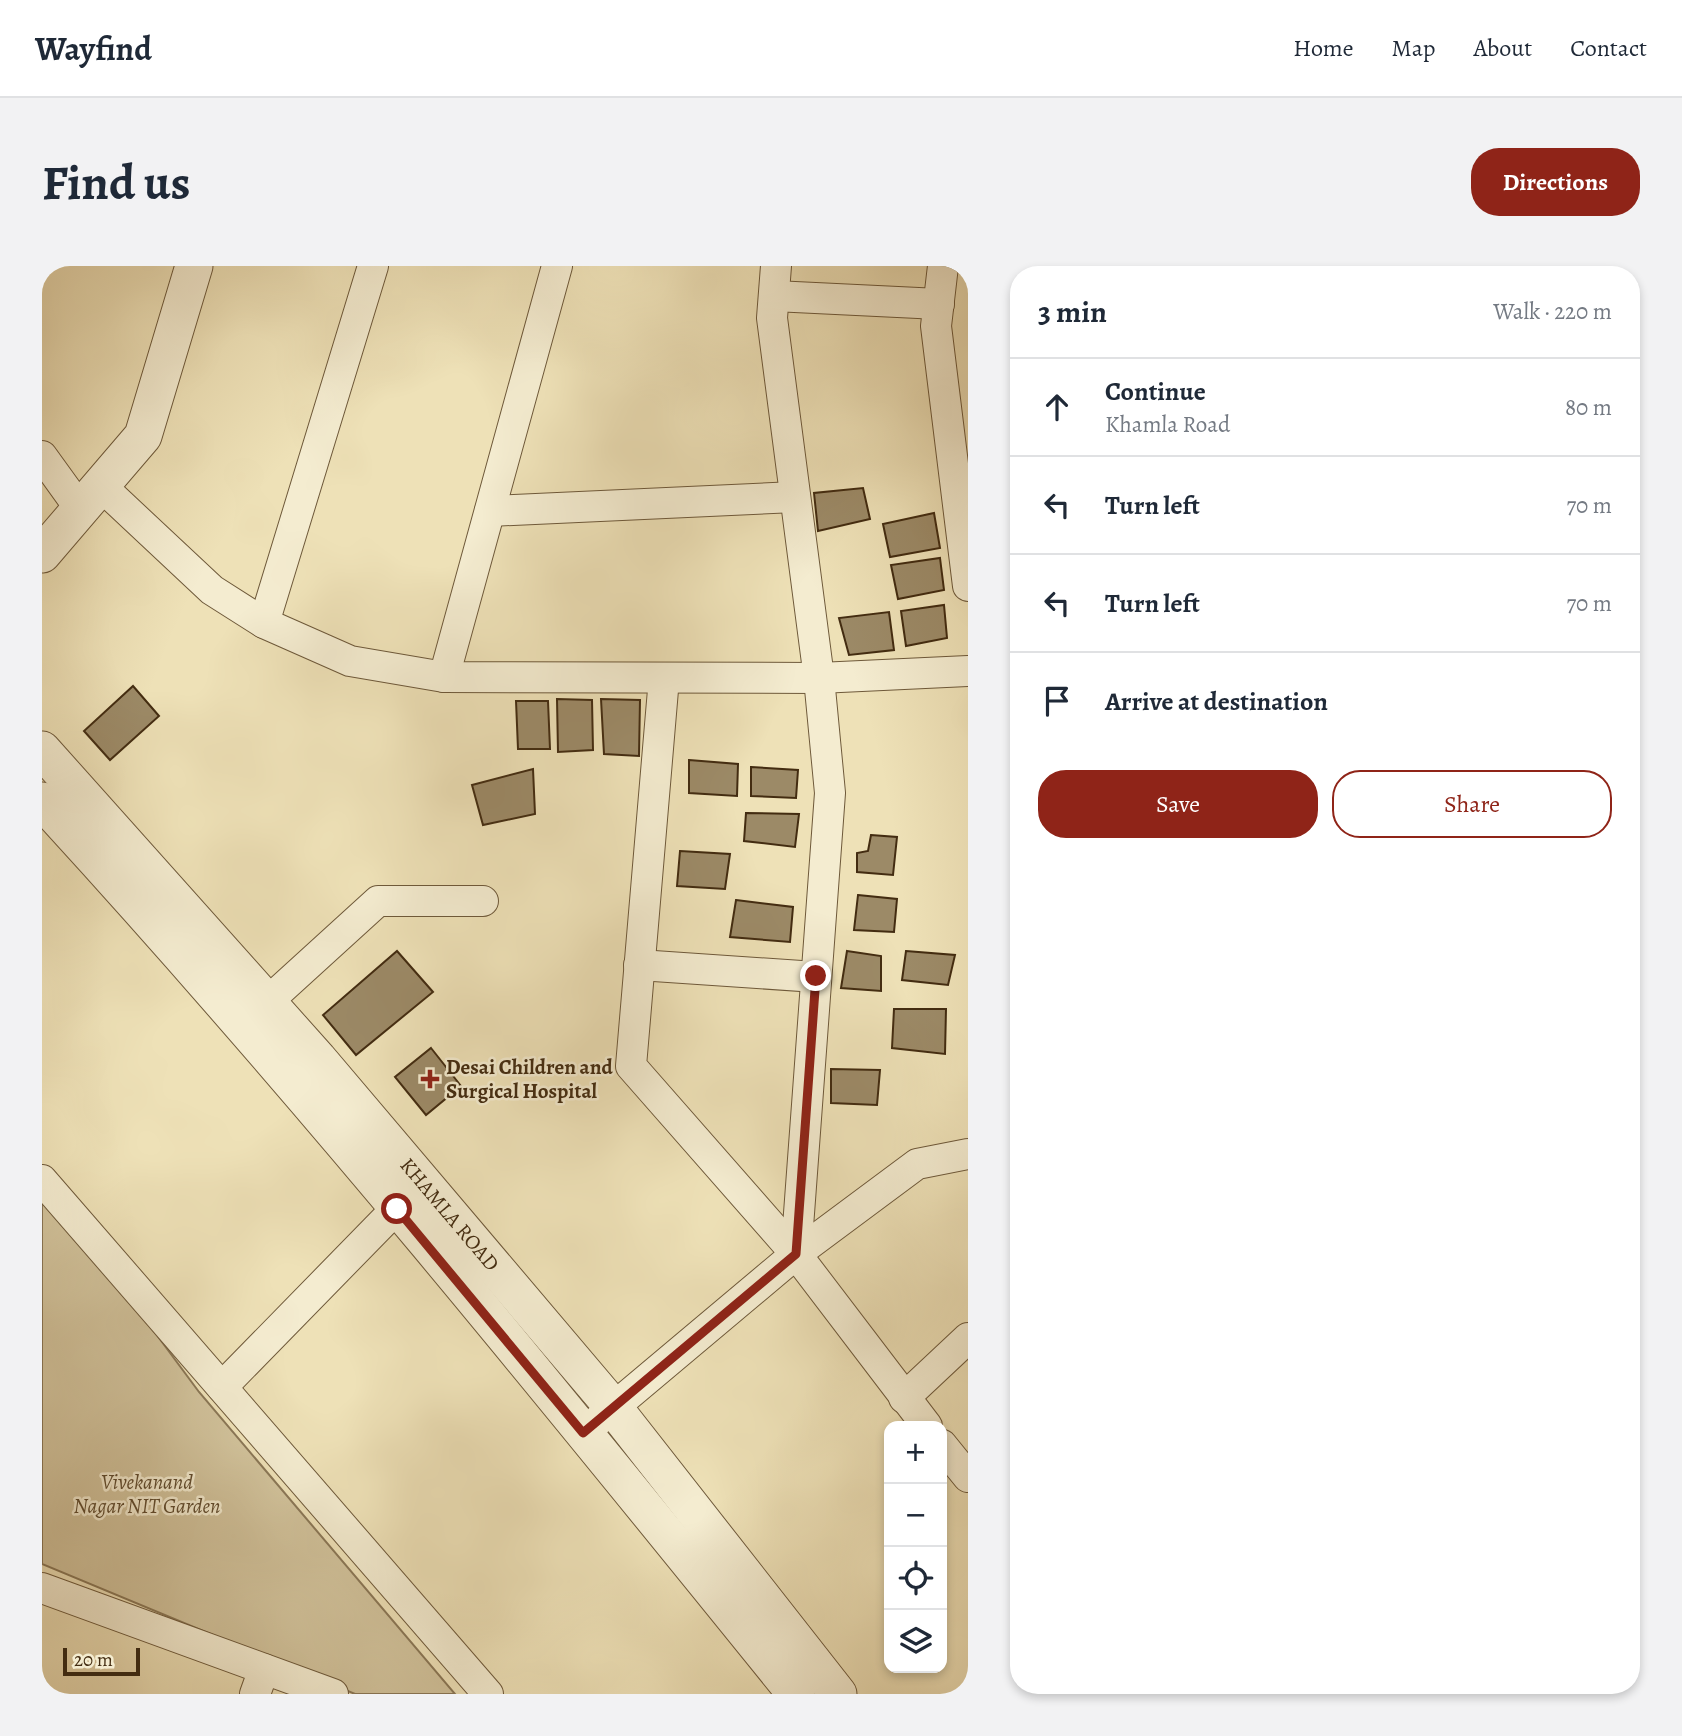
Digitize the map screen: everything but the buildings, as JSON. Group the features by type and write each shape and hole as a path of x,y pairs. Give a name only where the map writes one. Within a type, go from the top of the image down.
{"street":[{"path":"42,554 143,436 194,266"},
{"path":"264,623 373,266"},
{"path":"444,677 557,266"},
{"path":"776,266 772,318 819,678 830,793 796,1254"},
{"path":"943,266 936,326 964,515 968,586"},
{"path":"774,296 939,304"},
{"path":"42,456 91,498 212,590 264,623 350,661 444,677 819,678 968,671"},
{"path":"490,510 795,497"},
{"path":"664,678 631,1066 796,1254 923,1421"},
{"name":"KHAMLA ROAD","path":"42,750 267,1003 613,1407 838,1694"},
{"name":"KHAMLA ROAD","path":"42,801 153,924 397,1209 796,1694"},
{"path":"267,1003 379,901 483,901"},
{"path":"639,965 816,976"},
{"path":"583,1433 796,1254 917,1164 968,1154"},
{"path":"42,1180 488,1694"},
{"path":"222,1387 397,1209"},
{"path":"904,1398 968,1338"},
{"path":"947,1451 968,1477"},
{"path":"42,1588 259,1681 333,1694"}],"green space":[{"name":"Vivekanand Nagar NIT Garden","path":"42,1180 199,1392 455,1694 355,1694 42,1564"}],"place":[{"name":"Desai Children and Surgical Hospital","path":"430,1079"}],"route":[{"path":"397,1209 583,1433 796,1254 816,976"}]}
